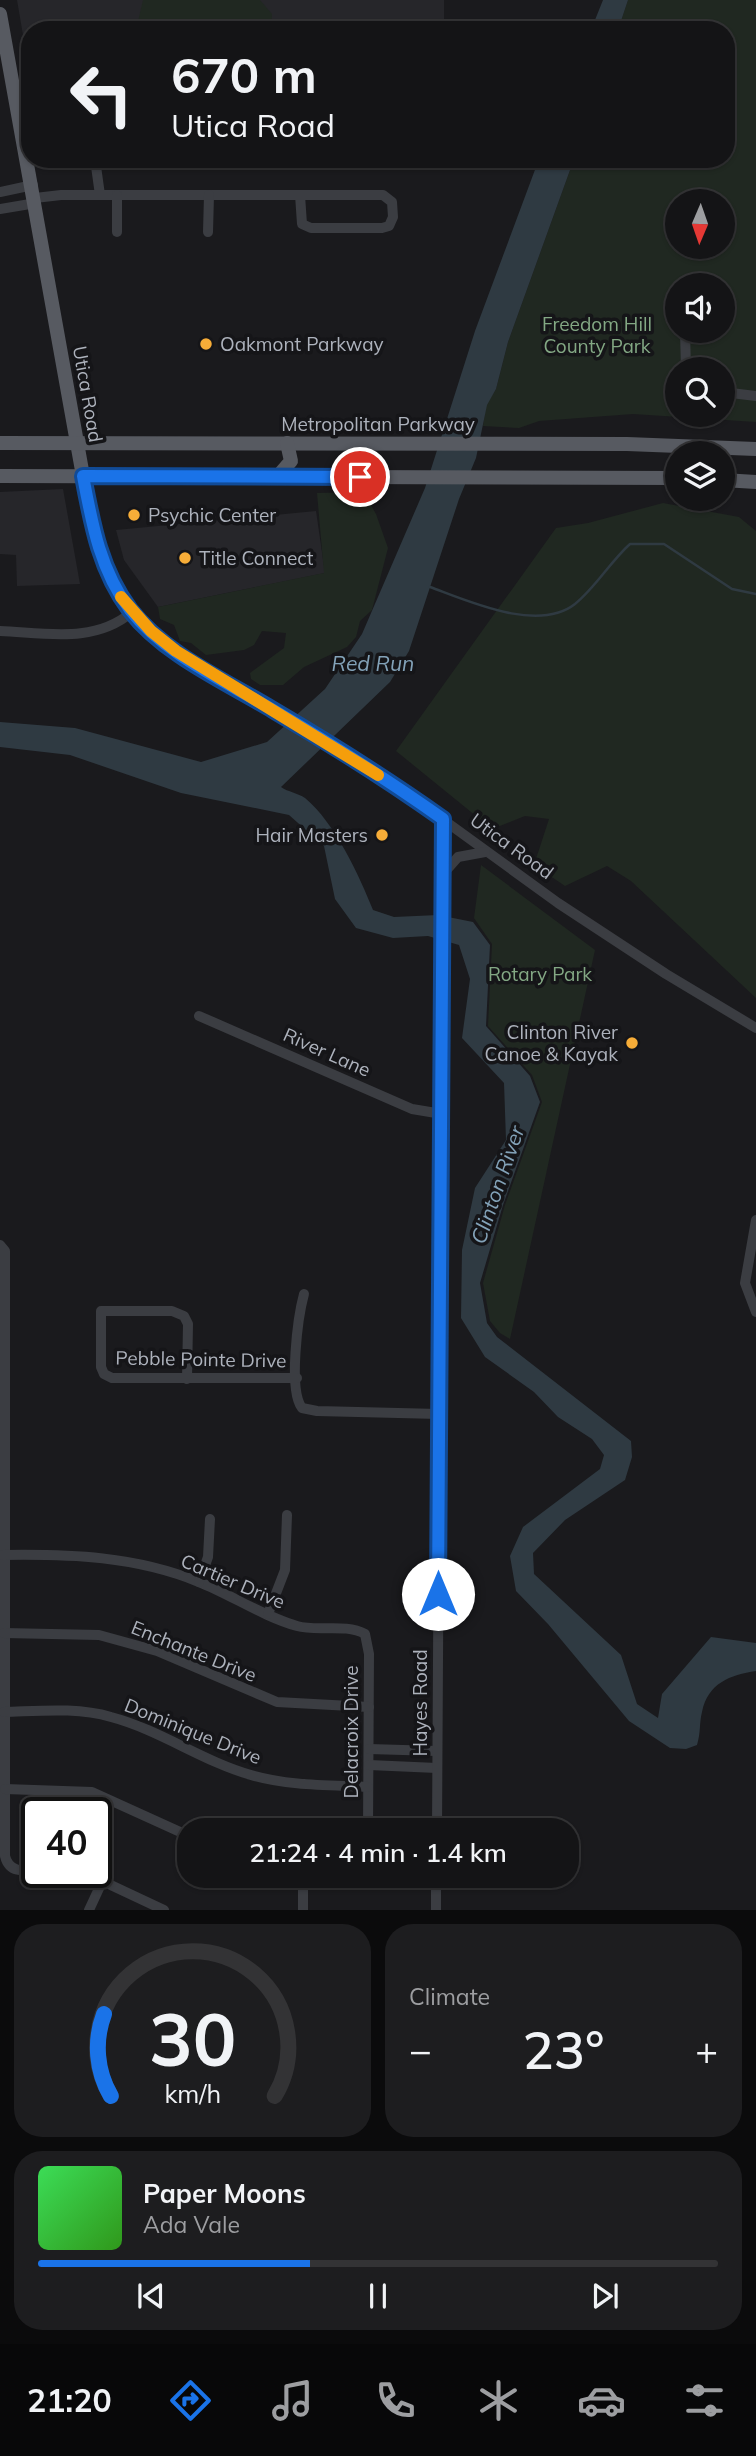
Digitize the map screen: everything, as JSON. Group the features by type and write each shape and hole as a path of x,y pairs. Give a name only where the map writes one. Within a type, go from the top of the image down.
{"main road":[{"name":"Utica Road","path":"0,19 21,125"},
{"name":"Utica Road","path":"30,168 83,476"},
{"name":"Metropolitan Parkway","path":"0,443 494,444 756,449"},
{"path":"278,477 291,461 287,443"},
{"path":"0,476 665,478"},
{"path":"735,481 756,482"}],"street":[{"path":"96,168 100,195"},
{"path":"0,192 35,195 100,195 117,195 209,195 300,195 383,195 392,202 393,217 389,226 382,228 311,228 300,219 300,195"},
{"path":"0,209 35,195"},
{"path":"117,195 117,232"},
{"path":"208,232 209,195"},
{"path":"735,393 756,396"},
{"name":"Utica Road","path":"83,476 100,554 111,580 132,612 176,651 337,748 666,974 756,1028"},
{"path":"0,631 91,633 111,628 132,612"},
{"name":"Hayes Road","path":"437,1818 443,819"},
{"path":"443,874 458,857 485,852"},
{"name":"River Lane","path":"200,1017 412,1109 442,1114"},
{"path":"756,1220 745,1283 756,1312"},
{"path":"0,1245 5,1251 5,1856 12,1868 21,1871"},
{"path":"297,1378 297,1330 304,1294"},
{"name":"Pebble Pointe Drive","path":"187,1379 188,1324 184,1316 172,1311 101,1311 101,1363 104,1374 116,1379 187,1379 297,1378 298,1403 305,1409 439,1414"},
{"path":"268,1614 285,1570 288,1515"},
{"path":"199,1582 208,1557 211,1519"},
{"name":"Cartier Drive","path":"4,1555 100,1557 130,1562 199,1582 305,1628 356,1630 365,1634"},
{"name":"Enchante Drive","path":"4,1633 99,1635 157,1651 277,1702 369,1707"},
{"name":"Delacroix Drive","path":"365,1634 369,1654 368,1818"},
{"name":"Dominique Drive","path":"4,1712 61,1710 98,1714 133,1724 248,1774 289,1783 368,1787"},
{"path":"369,1749 438,1751"},
{"path":"369,1765 437,1768"},
{"path":"5,1789 92,1792 177,1831"},
{"path":"112,1887 164,1910"},
{"path":"89,1910 99,1888"},
{"path":"303,1888 303,1910"},
{"path":"436,1888 436,1910"}],"shaded area":[{"path":"17,0 444,0 444,21 21,21 21,23"},
{"path":"63,489 80,584 17,586 16,555 0,554 0,492"},
{"path":"316,511 325,573 158,607 124,560 116,530"}],"green space":[{"path":"143,0 260,0 272,14 272,21 138,21"},
{"name":"Freedom Hill County Park","path":"628,0 756,0 756,422 735,421 735,357 665,357 665,416 633,414 539,421 519,428 483,426 486,405 496,389 508,342 571,168 735,168 735,21 621,21"},
{"path":"357,492 368,500 376,514 388,548 372,610 360,621 356,637 347,647 304,667 283,685 260,685 251,679 250,673 284,648 286,633 262,631 254,645 244,650 206,655 191,643 180,641 174,625 160,619 158,607 324,573 317,493"},
{"path":"663,503 665,511 706,511 739,517 756,531 756,998 631,881 607,866 565,886 534,865 549,819 525,816 492,829 396,751 556,528 588,523"},
{"name":"Rotary Park","path":"481,865 595,950 510,1339 500,1333 490,1321 483,1283 505,1205 542,1102 532,1075 488,1026 492,944 474,918"}],"water":[{"path":"603,0 628,0 621,21 595,21"},
{"path":"536,168 571,168 508,342 496,389 487,405 476,458 459,499 409,651 390,682 281,787 305,798 326,821 353,866 373,910 394,917 438,915 473,922 490,945 486,1026 530,1076 540,1102 503,1205 480,1283 487,1323 497,1337 631,1441 632,1457 625,1480 565,1520 533,1553 534,1574 621,1655 637,1704 658,1718 662,1694 711,1637 756,1643 756,1671 729,1678 715,1687 705,1702 697,1745 686,1749 670,1748 629,1721 548,1624 516,1591 510,1556 523,1527 600,1469 604,1455 592,1439 558,1417 534,1392 485,1357 461,1318 462,1250 475,1188 506,1140 504,1083 462,1038 470,979 459,945 428,936 393,938 356,928 335,899 324,846 289,815 181,793 70,755 0,747 0,722 75,728 201,762 267,742 325,689 362,634 425,488 475,331"}],"waterway":[{"path":"430,587 503,612 542,616 560,612 575,604 630,544 664,544 732,589 756,594"}],"slow traffic":[{"path":"121,597 151,631 176,651 378,775"}],"place":[{"name":"Oakmont Parkway","path":"206,344"},
{"name":"Psychic Center","path":"134,515"},
{"name":"Title Connect","path":"185,558"},
{"name":"Hair Masters","path":"382,835"},
{"name":"Clinton River Canoe & Kayak","path":"632,1043"}],"route":[{"path":"360,477 83,476 93,529 107,572 129,608 151,631 176,651 337,748 443,819 438,1594"}],"water label":[{"name":"Red Run","path":"373,664"},
{"name":"Clinton River","path":"498,1185"}]}
